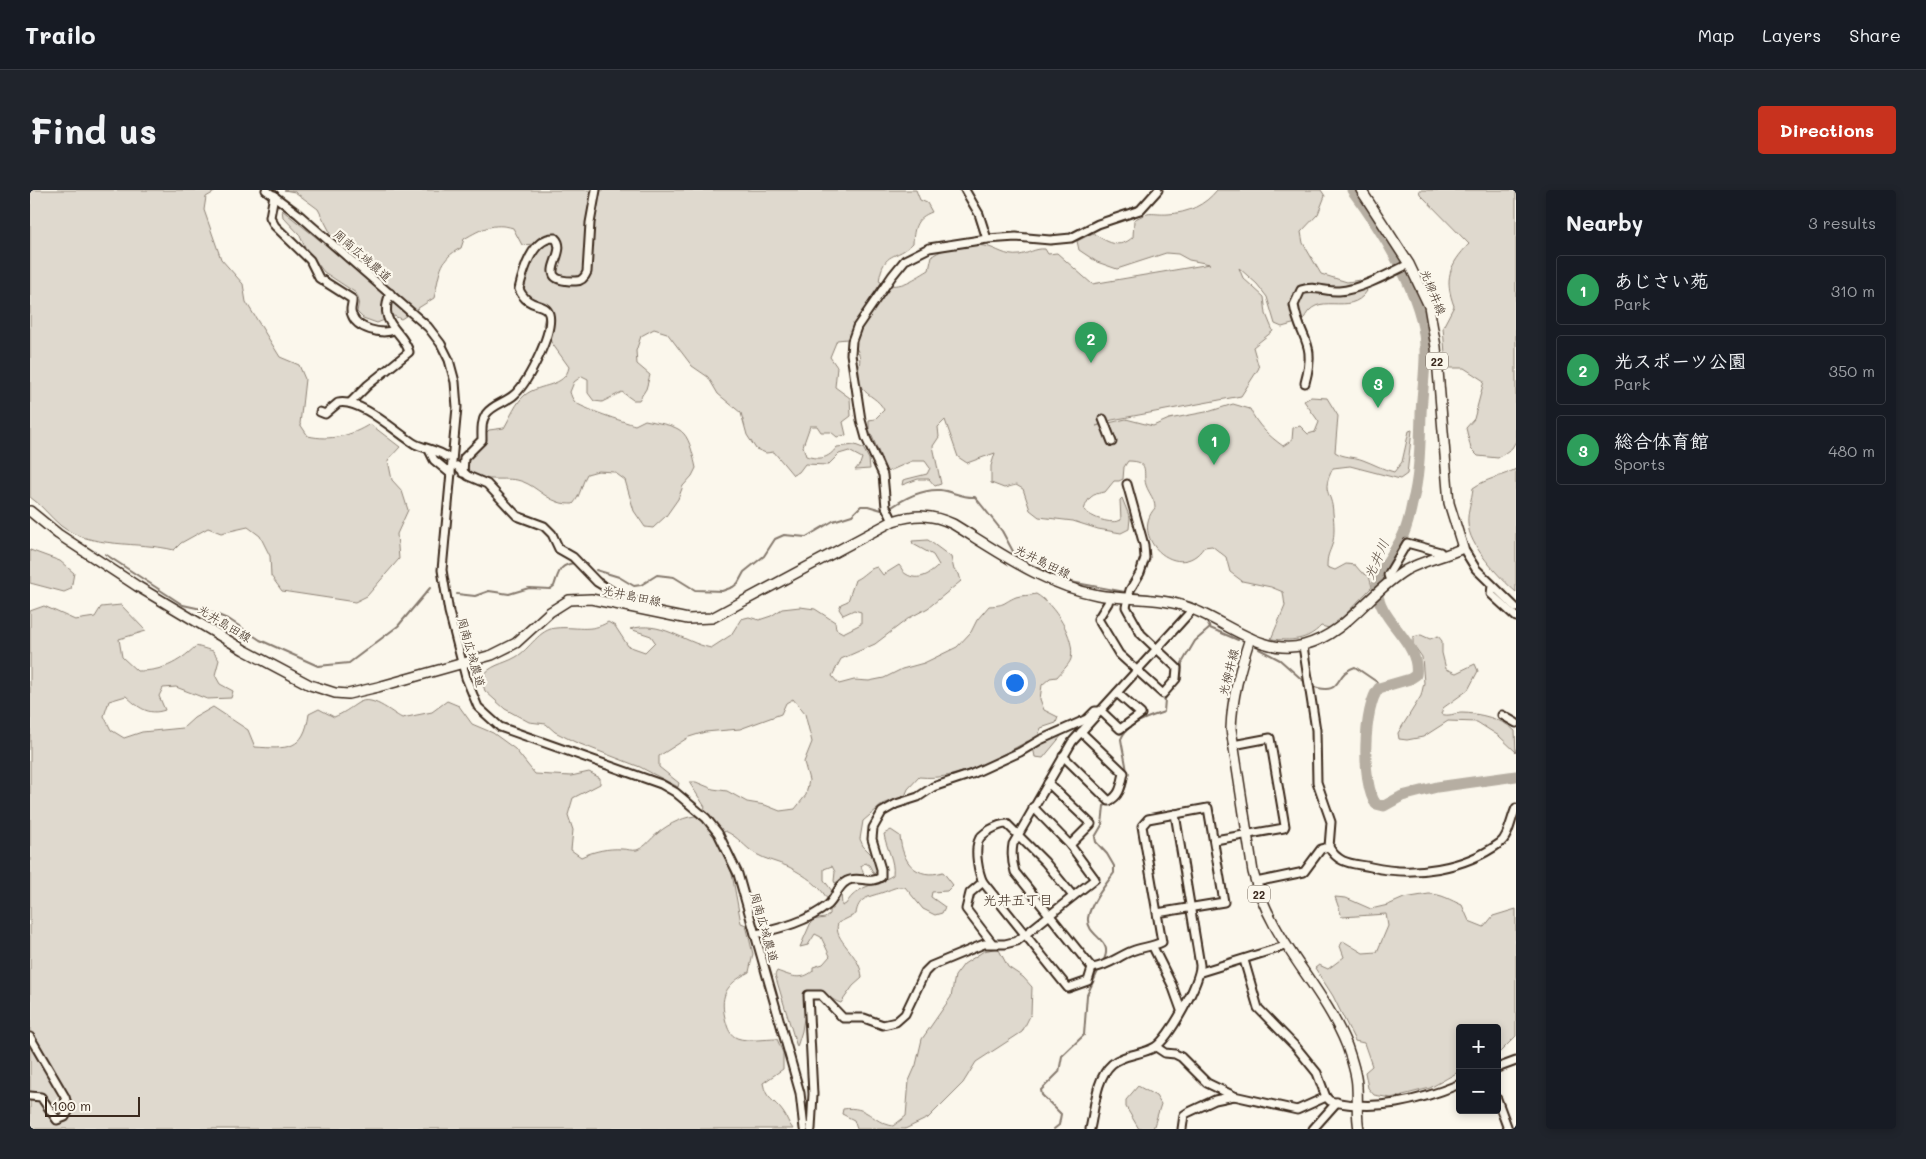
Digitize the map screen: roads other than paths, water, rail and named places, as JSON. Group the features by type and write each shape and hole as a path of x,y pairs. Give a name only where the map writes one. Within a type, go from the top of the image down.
{"main road":[{"name":"光柳井線","path":"1359,1129 1357,1085 1347,1046 1330,1013 1285,946 1264,908 1256,882 1232,744 1232,713 1238,675 1250,638 1279,647 1303,646 1333,632 1390,581 1407,570 1462,548 1454,524 1446,483 1433,325 1420,285 1403,267 1361,190"},
{"name":"光井島田線","path":"30,511 58,534 137,586 244,650 323,691 348,694 492,655 516,643 550,612 569,600 582,598 700,620 721,615 893,521 908,516 921,515 941,518 1046,579 1070,588 1129,599 1173,603 1193,609 1250,638"}],"street":[{"name":"周南広域農道","path":"266,190 390,293 428,327 441,344 449,360 455,382 457,407 442,570 449,612 471,692 478,706 488,718 500,727 661,784 693,806 718,833 730,854 738,874 756,934 800,1093 804,1129"},
{"path":"462,472 464,458 482,440 482,426 488,411 515,394 538,361 549,323 549,314 544,307 529,304 523,298 519,289 535,247 550,238 555,238 559,242 560,248 552,269 553,274 557,279 564,280 578,281 584,278 588,272 590,223 596,190"},
{"path":"965,190 979,214 987,239"},
{"path":"893,521 886,507 883,475 860,420 853,378 852,341 857,327 870,306 905,260 928,248 987,239 1016,237 1050,240 1071,238 1098,224 1140,210 1158,190"},
{"path":"274,196 270,217 275,226 310,260 319,278 352,299 351,310 356,321 375,331 385,332 394,330"},
{"path":"1305,383 1311,352 1294,305 1301,290 1315,287 1338,292 1347,290 1403,267"},
{"path":"350,403 368,385 409,352 394,330 386,312 390,293"},
{"path":"320,412 325,414 338,403 350,403 383,421 410,440 447,457"},
{"path":"1102,419 1112,442"},
{"path":"429,450 434,460 451,474"},
{"path":"457,466 462,472 487,484 517,516 544,526 552,534 559,549 573,557 597,582 620,596 647,606 650,611"},
{"path":"1110,596 1108,603 1098,618 1119,654 1163,694 1176,679 1177,668 1141,634 1126,607 1130,590 1144,558 1144,544 1127,484"},
{"path":"1390,581 1388,575 1407,543 1440,552 1443,555"},
{"path":"1462,548 1476,569 1516,608"},
{"path":"1492,586 1491,594 1516,617"},
{"path":"1097,968 1015,872 1011,862 1012,851 1018,835 1033,808 1064,756 1081,732 1193,609"},
{"path":"1303,646 1316,730 1317,782 1331,822 1329,847"},
{"path":"756,934 804,920 826,906 841,886 850,880 870,882 881,877 881,869 872,839 878,818 889,807 918,796 933,787 972,774 1020,752 1040,740 1087,719 1095,711 1101,711 1120,729 1141,714 1117,693"},
{"path":"1502,715 1516,723"},
{"path":"1064,756 1109,801 1120,792 1124,773 1081,732"},
{"path":"1215,840 1284,828 1270,738 1232,744"},
{"path":"1048,783 1091,824 1070,845"},
{"path":"812,1129 813,1094 808,995 821,995 843,1018 864,1018 888,1025 900,1020 905,1014 925,972 931,966 977,946 1017,941 1096,879 1070,845 1033,808"},
{"path":"1073,896 1045,862 1008,824 1003,824 981,837 978,843 979,867 983,882 1068,988 1088,981 1097,968 1132,951 1153,947 1162,942 1142,826 1148,819 1208,808 1215,840 1224,902 1158,913"},
{"path":"1329,847 1347,864 1400,873 1435,869 1469,860 1501,843 1516,808"},
{"path":"1090,1129 1099,1087 1112,1064 1122,1058 1156,1047 1171,1030 1201,972 1175,814"},
{"path":"1256,882 1304,872 1321,850 1329,847"},
{"path":"983,882 970,892 966,909 992,943"},
{"path":"1201,972 1285,946"},
{"path":"1153,947 1182,1010"},
{"path":"1244,960 1258,1008 1296,1047 1317,1073 1326,1097 1337,1102 1371,1106 1399,1104 1432,1095 1456,1086"},
{"path":"30,1037 65,1097 69,1110 65,1117 57,1120 41,1097 30,1096"},
{"path":"1156,1047 1165,1053 1176,1054 1181,1057 1207,1083 1234,1096 1296,1110 1326,1097"},
{"path":"1501,1067 1516,1061"},
{"path":"1182,1129 1184,1115 1187,1113 1215,1100 1234,1096"},
{"path":"1313,1129 1337,1102"},
{"path":"1501,1109 1508,1129"}],"waterway":[{"name":"光井川","path":"1352,190 1388,243 1409,285 1423,327 1425,346 1419,459 1415,493 1405,530 1380,574 1377,587 1379,599 1384,610 1412,652 1416,663 1416,675 1410,679 1379,688 1374,697 1367,728 1366,746 1366,764 1371,794 1376,804 1384,806 1402,796 1437,787 1516,776"},
{"path":"889,509 913,495 933,490 975,497 1002,531 1015,555 1029,564 1071,582 1125,592"},
{"path":"596,570 619,577 634,586 641,585 657,575 674,577 695,590 722,591 738,583 744,572 764,556 775,539 784,535 806,537 833,521 852,515 861,506 885,511"},
{"path":"105,554 183,605 206,610 230,620 260,640 318,666 349,663 398,626 430,588"},
{"path":"457,594 475,596 489,591 509,594 529,588 550,589 554,586 560,570 566,565 576,563"},
{"path":"1135,593 1175,598 1192,603"},
{"path":"1205,619 1210,628 1238,640"},
{"path":"1102,963 1106,955 1106,949 1104,943 1091,930 1088,918 1095,901 1114,873 1114,866 1107,854 1096,842 1095,837 1102,825 1104,806 1122,794 1126,786 1127,769 1121,739 1124,733 1133,725 1164,712 1165,699 1168,693 1181,679 1182,663 1195,641 1210,628"},
{"path":"1259,649 1280,660 1307,684"},
{"path":"1311,686 1322,689 1334,687 1343,674 1355,667 1377,682 1379,688"},
{"path":"1054,1129 1059,1125 1061,1114 1042,1095 1041,1090 1059,1072 1062,1056 1084,1035 1087,995 1099,969"}],"place":[{"name":"光スポーツ公園","path":"1091,363"},
{"name":"総合体育館","path":"1378,408"},
{"name":"あじさい苑","path":"1214,465"}],"district":[{"name":"光井五丁目","path":"1018,899"}]}
